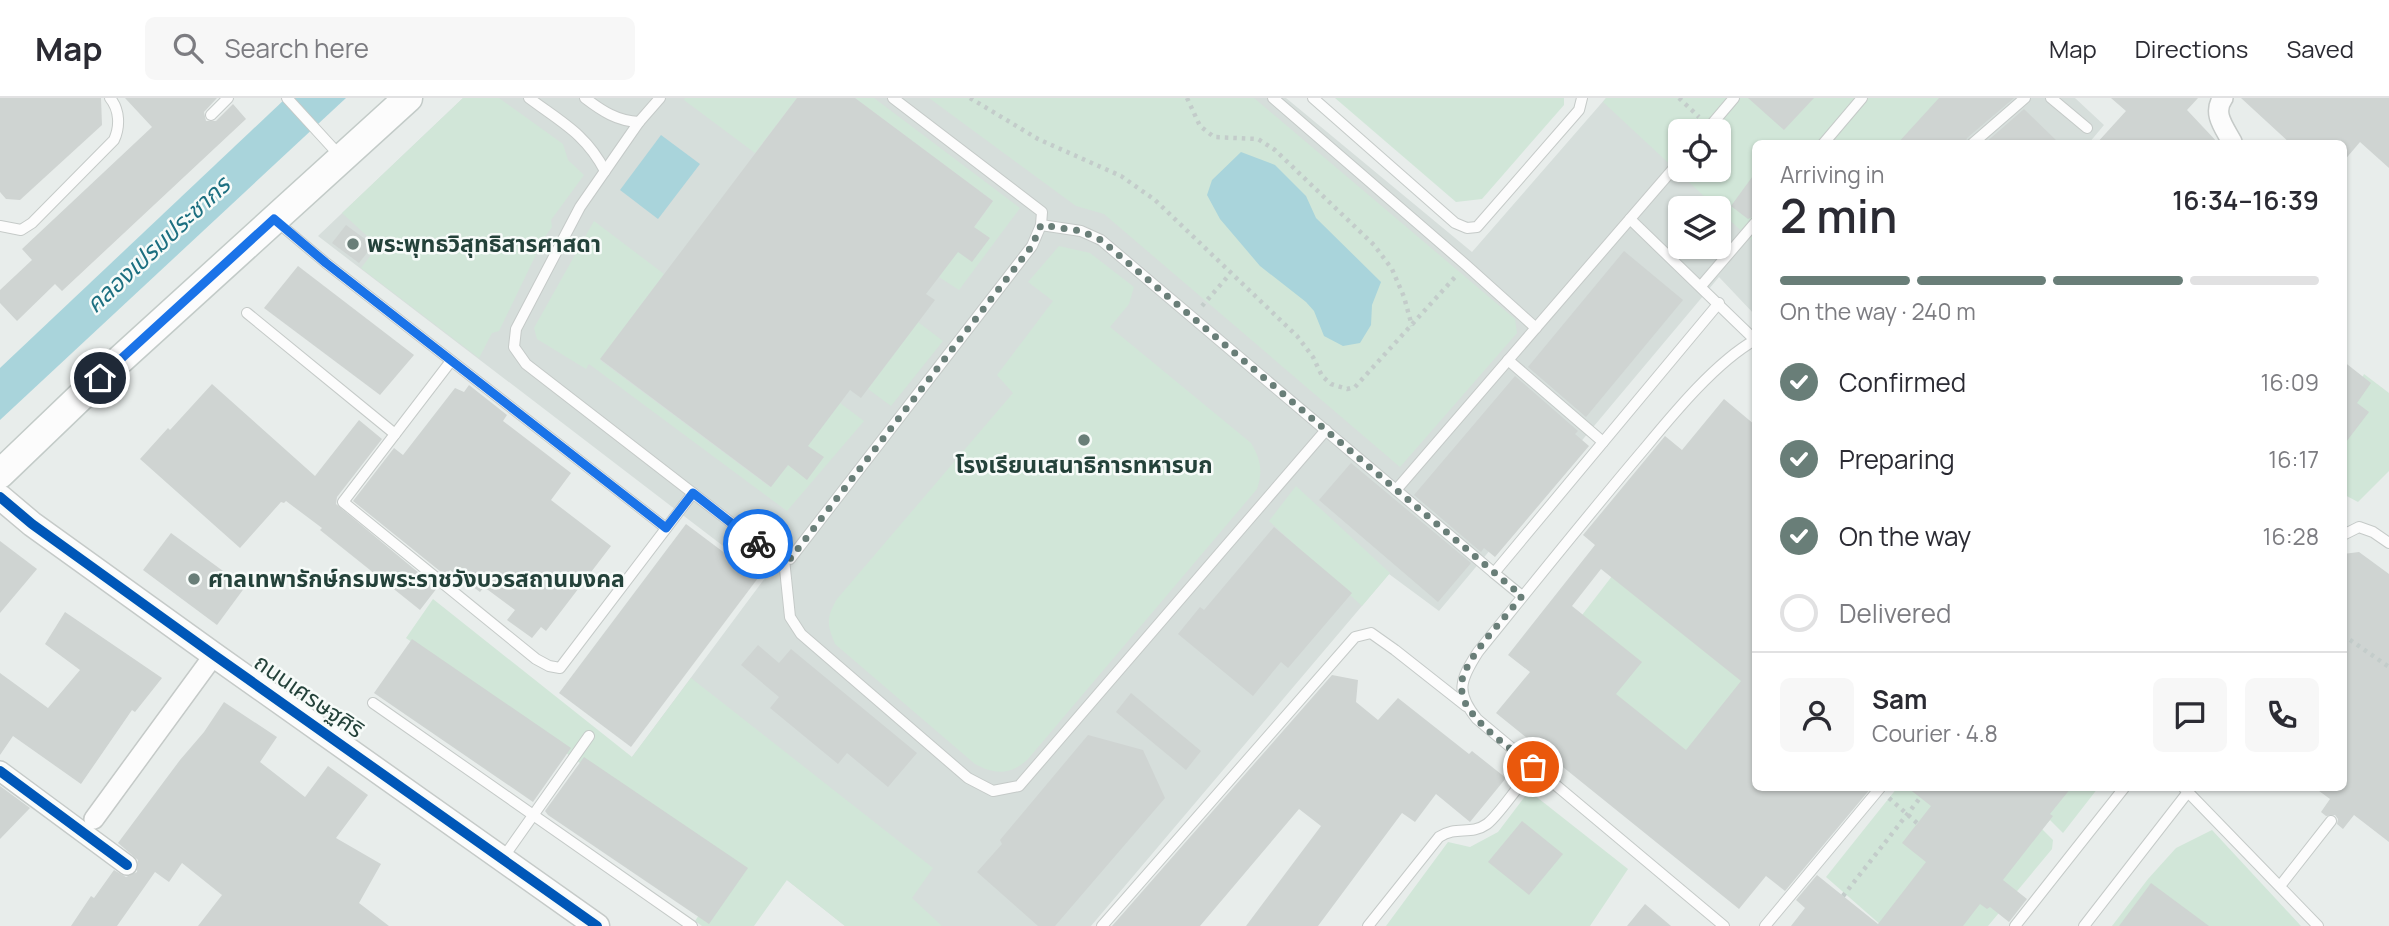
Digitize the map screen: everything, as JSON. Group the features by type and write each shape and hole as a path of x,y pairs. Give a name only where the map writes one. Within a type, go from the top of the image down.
{"main road":[{"path":"0,474 100,378 274,219 334,149 408,98"}],"street":[{"path":"2223,98 2217,112 2231,140"},
{"name":"ถนนเศรษฐศิริ","path":"0,497 32,524 214,655 597,926"},
{"path":"94,819 214,655"},
{"path":"0,771 127,865"}],"lane":[{"path":"0,226 21,230 32,223 114,140 119,129 114,102 110,98"},
{"path":"211,115 228,98"},
{"path":"287,98 334,149"},
{"path":"529,98 584,138 605,171"},
{"path":"585,98 604,113 624,122 639,122"},
{"path":"660,98 639,122 580,207 516,328 514,347 526,364 778,559 790,559 1032,246 1041,225 1042,212 893,98"},
{"path":"1273,98 1536,328"},
{"path":"1313,98 1455,223 1467,228 1477,226 1486,217 1579,110 1581,98"},
{"path":"1713,119 1734,98"},
{"path":"1826,140 1862,98"},
{"path":"1977,140 2025,98"},
{"path":"2051,98 2087,128"},
{"path":"1396,490 1668,175"},
{"path":"274,219 326,263 666,528"},
{"path":"1630,219 1752,337"},
{"path":"1041,225 1081,231 1101,240 1522,596"},
{"path":"1701,286 1752,226"},
{"path":"1494,573 1719,303"},
{"path":"247,313 395,434"},
{"path":"1467,707 1461,690 1464,674 1478,652 1668,421 1716,371 1752,342"},
{"path":"1508,360 1604,442"},
{"path":"451,361 343,502 536,659 549,666 561,668 693,493"},
{"path":"784,559 790,617 801,634 968,778 993,791 1019,786 1326,430"},
{"path":"2347,533 2359,527 2373,532 2389,543"},
{"path":"1102,926 1355,637 1371,633 1467,707 1477,719 1533,767 1724,926"},
{"path":"373,703 692,926"},
{"path":"503,859 589,736"},
{"path":"1368,926 1439,837 1451,830 1468,831 1487,824 1533,767"},
{"path":"1765,926 1878,791"},
{"path":"2015,926 2122,791"},
{"path":"2084,926 2185,791"},
{"path":"2187,791 2318,926"},
{"path":"2280,886 2331,821"}],"path":[{"path":"970,98 1038,139 1121,176 1155,200 1280,318 1313,357 1322,376 1331,384 1346,389 1355,387 1466,265"},
{"path":"1187,98 1200,126 1214,138 1258,139 1275,150 1374,245 1392,269 1412,326"},
{"path":"1679,98 1698,119"},
{"path":"1192,317 1229,275"},
{"path":"2347,638 2389,667"},
{"path":"1883,791 1917,823"},
{"path":"1843,896 1920,798"}],"shaded area":[{"name":"โรงเรียนเสนาธิการทหารบก","path":"463,98 1286,98 1472,252 1606,98 2075,98 2104,125 2092,140 1752,140 1752,312 1719,277 1439,611 1389,574 1091,926 845,926 632,757 765,578 318,236"}],"green space":[{"path":"463,98 499,98 563,144 568,160 584,175 551,220 552,227 544,238 499,331 492,333 479,358 361,268 378,246 342,213"},
{"path":"797,98 755,153 684,100"},
{"path":"855,98 874,98 1020,208 959,290 939,277 993,201"},
{"path":"929,98 1254,98 1515,319 1517,333 1400,467 1104,214 1076,206"},
{"path":"1335,98 1564,98 1564,105 1482,199 1456,202"},
{"path":"1606,98 1950,98 1908,140 1752,140 1752,238 1731,221 1731,196 1704,196 1689,182 1731,182 1731,119 1668,119 1668,163 1603,102"},
{"path":"594,221 664,274 600,360 770,487 840,403 864,421 787,511 589,364 586,369 537,339 534,328"},
{"path":"1059,246 1090,253 1134,287 1129,304 1110,327 1251,443 1259,460 1260,477 1257,489 1028,759 1003,772 975,764 835,644 829,616 837,599 1013,393 997,375 1053,301 1028,282"},
{"path":"918,322 943,341 891,406 868,389"},
{"path":"2364,374 2389,393 2389,471 2358,502 2347,496 2347,407"},
{"path":"1296,486 1390,573 1362,606 1269,521"},
{"path":"1636,545 1752,565 1752,791 1846,791 1802,841 1552,654"},
{"path":"433,599 632,757 691,678 933,868 912,898 942,926 845,926 787,880 754,926 702,926 695,921 729,870 406,638"},
{"path":"1529,791 1628,869 1590,926 1386,926 1448,842 1470,847 1498,832"},
{"path":"1895,791 2096,791 2063,833 2050,820 2042,829 2053,840 2052,849 1988,926 1882,926 1826,877"},
{"path":"2212,830 2301,926 2112,926 2176,848"}],"water":[{"name":"คลองเปรมประชากร","path":"286,98 346,98 0,420 0,368"},
{"path":"661,135 700,164 658,219 620,190"},
{"path":"1241,152 1275,165 1306,196 1316,218 1381,282 1372,305 1371,325 1360,343 1343,346 1324,336 1314,311 1306,302 1260,266 1220,219 1207,195 1212,180"}],"building":[{"path":"0,98 101,98 102,125 20,200 6,199 0,192"},
{"path":"125,98 217,98 204,112 206,121 216,121 233,104 246,119 62,291 55,284 17,321 0,303 0,290 32,260 22,249 152,127"},
{"path":"797,98 855,98 993,201 974,227 990,238 972,262 958,252 926,294 935,300 861,398 850,390 808,446 824,457 807,480 788,465 771,487 600,359"},
{"path":"1748,98 1814,98 1784,130"},
{"path":"1939,98 2014,98 1966,140 1901,140"},
{"path":"2111,98 2198,98 2187,110 2215,140 2100,140 2126,111"},
{"path":"2241,98 2389,98 2389,168 2360,142 2347,157 2347,140 2287,140"},
{"path":"2024,109 2056,140 1989,140"},
{"path":"1752,177 1752,217 1748,219 1731,206"},
{"name":"พระพุทธวิสุทธิสารศาสดา","path":"346,225 373,245 359,263 332,243"},
{"path":"1624,251 1683,300 1586,417 1528,367"},
{"path":"298,266 414,355 380,395 264,308"},
{"path":"2347,364 2371,383 2357,403 2369,412 2347,441"},
{"path":"1515,376 1578,431 1575,434 1589,446 1495,557 1484,548 1481,552 1414,495"},
{"path":"212,384 315,476 359,420 382,439 337,497 336,504 437,588 420,610 286,501 281,502 240,548 140,459"},
{"path":"469,385 507,415 503,421 571,473 551,500 611,546 546,631 541,627 532,638 507,620 515,610 484,587 480,592 450,570 446,576 353,501 394,448 403,455 455,388 464,392"},
{"path":"1724,399 1752,422 1752,791 1868,791 1785,891 1766,876 1739,909 1496,713 1530,672 1508,655 1595,545 1583,535 1665,436 1682,450","holes":["1601,569 1741,681 1686,750 1616,694 1642,662 1572,606"]},
{"path":"1351,463 1471,563 1438,602 1319,500"},
{"path":"686,524 758,578 631,747 559,693"},
{"path":"1274,527 1352,593 1288,668 1281,662 1253,696 1178,634 1200,607 1204,610"},
{"name":"ศาลเทพารักษ์กรมพระราชวังบวรสถานมงคล","path":"171,533 245,587 217,625 143,570"},
{"path":"0,541 37,569 0,613"},
{"path":"2359,552 2389,574 2389,842 2354,815 2343,829 2337,824 2335,815 2326,816 2321,812 2330,799 2319,791 2347,791 2347,554"},
{"path":"65,612 162,678 135,712 132,710 81,784 13,736 0,755 0,673 48,708 80,670 45,644"},
{"path":"412,639 571,748 533,802 374,693"},
{"path":"758,645 779,663 791,649 917,753 888,787 847,753 838,764 770,708 779,697 741,665"},
{"path":"1332,675 1358,680 1356,702 1378,720 1398,698 1469,754 1472,751 1506,778 1470,822 1436,794 1415,822 1402,813 1318,926 1246,926 1321,826 1299,809 1200,926 1112,926"},
{"path":"1131,693 1201,751 1186,770 1116,712"},
{"path":"224,702 277,737 260,762 305,797 328,766 368,795 336,838 381,864 359,903 389,926 198,926 222,895 182,863 169,882 155,872 117,926 71,926 91,896 94,898 114,870 126,877 137,872 138,860 118,843"},
{"path":"1088,735 1143,750 1165,798 1055,926 1038,926 977,872 1002,844 1000,840"},
{"path":"584,757 748,868 709,924 545,811"},
{"path":"0,786 30,808 0,839"},
{"path":"1912,791 2069,791 2050,814 2053,816 2003,880 2027,899 2009,922 1990,907 1987,909 1980,904 1963,926 1791,926 1805,908 1796,900 1817,875 1878,924 1926,862 1902,843 1931,806"},
{"path":"1522,821 1563,854 1529,895 1488,862"},
{"path":"2151,883 2209,926 2119,926"},
{"path":"1645,904 1671,926 1627,926"}],"cycle path":[{"path":"0,497 32,524 214,655 597,926"},
{"path":"0,771 127,865"}],"way so far":[{"path":"758,544 778,559 790,559 1032,246 1041,225 1081,231 1101,240 1522,596 1478,652 1464,674 1461,690 1467,707 1477,719 1533,767"}],"place":[{"name":"พระพุทธวิสุทธิสารศาสดา","path":"353,244"},
{"name":"โรงเรียนเสนาธิการทหารบก","path":"1084,440"},
{"name":"ศาลเทพารักษ์กรมพระราชวังบวรสถานมงคล","path":"194,579"}],"route":[{"path":"100,378 274,219 326,263 666,528 693,493 758,544"}]}
